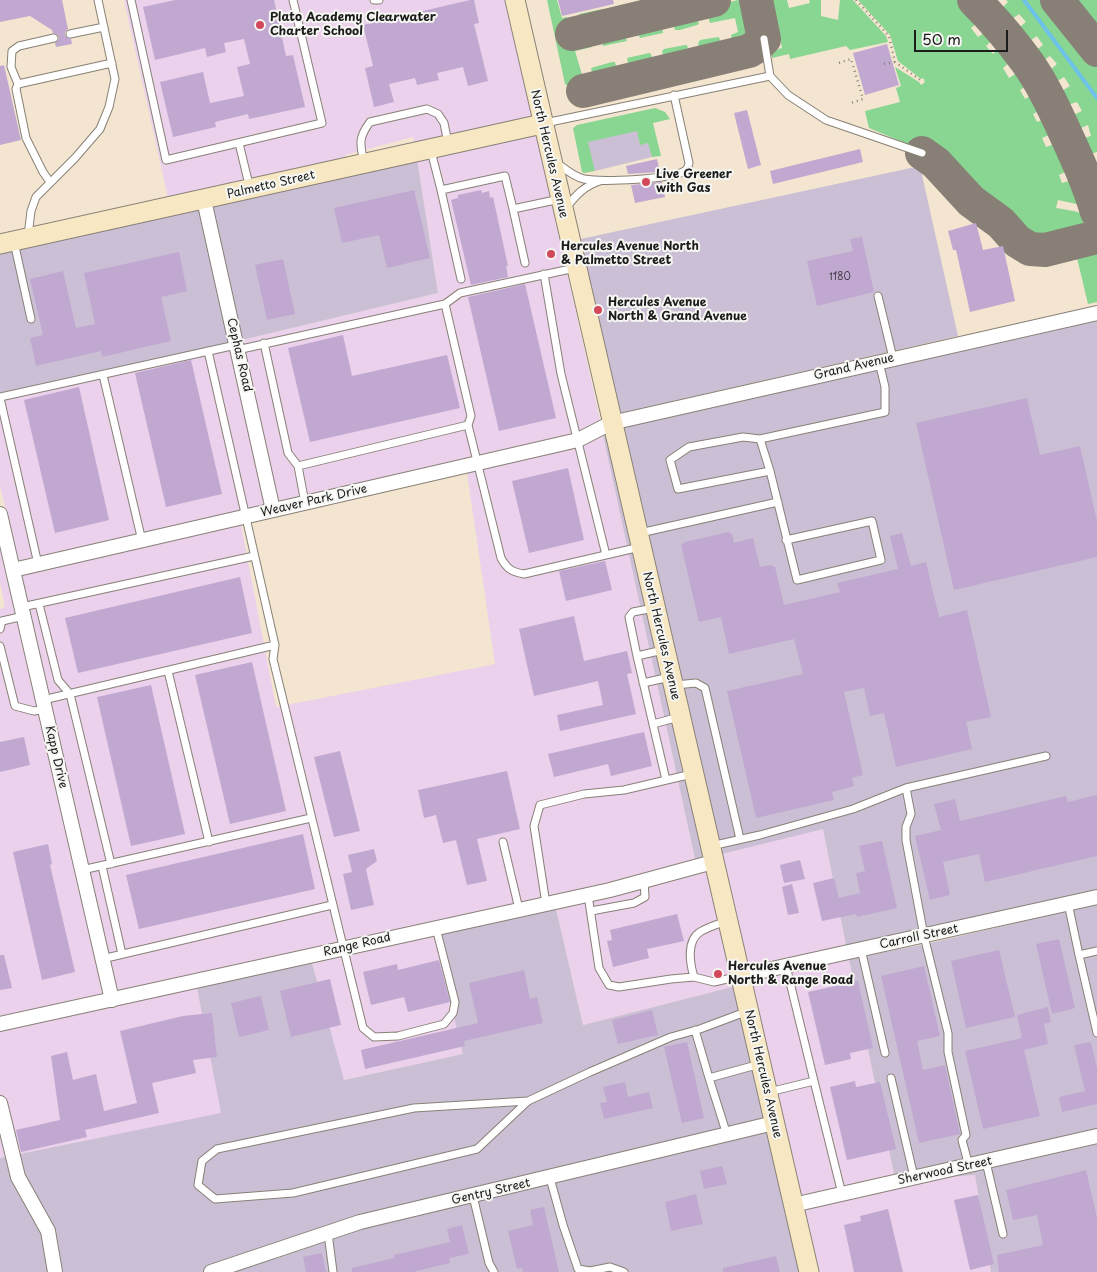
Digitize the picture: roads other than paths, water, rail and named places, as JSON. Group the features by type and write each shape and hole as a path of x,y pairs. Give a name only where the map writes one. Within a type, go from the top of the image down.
{"street":[{"name":"North Hercules Avenue","path":"514,0 809,1272"},
{"name":"Palmetto Street","path":"14,241 542,124"},
{"name":"Cephas Road","path":"204,200 273,510"},
{"name":"Grand Avenue","path":"611,423 1097,312"},
{"name":"Weaver Park Drive","path":"13,570 578,440 611,423"},
{"name":"Kapp Drive","path":"0,514 112,1000"},
{"name":"Range Road","path":"0,1024 588,895 644,881 711,854"},
{"name":"Carroll Street","path":"740,976 1097,897"},
{"path":"0,1103 18,1177 48,1231 55,1272"},
{"name":"Gentry Street","path":"211,1272 360,1222 774,1123"},
{"name":"Sherwood Street","path":"793,1205 1097,1136"}],"lane":[{"path":"31,319 14,241 31,211 36,197 75,158 100,129 109,107 115,79 98,0"},
{"path":"131,0 166,160 322,123 293,0"},
{"path":"374,0 379,0"},
{"path":"70,34 104,27"},
{"path":"50,182 26,138 16,89 18,84 10,66 12,51 19,46 54,38"},
{"path":"764,39 770,76 788,95 826,120 922,153"},
{"path":"18,84 112,64"},
{"path":"542,124 770,76"},
{"path":"550,156 558,164 584,179 605,180 664,177 685,172 689,164 674,95"},
{"path":"364,164 360,142 363,131 370,122 427,109 438,114 444,123 440,147 441,190 461,279"},
{"path":"239,143 250,189"},
{"path":"441,190 505,176 525,263"},
{"path":"513,209 562,206 586,187 605,180"},
{"path":"38,564 0,398 208,351 264,343 445,304 460,293 576,268"},
{"path":"544,274 561,374 606,555"},
{"path":"770,471 678,489 670,460 689,447 743,437 760,439 885,412 886,360 878,296"},
{"path":"445,304 471,416 468,426 501,558 506,567 513,572 524,574 606,555 639,540 778,502"},
{"path":"264,343 288,452 298,466 306,503"},
{"path":"208,351 275,644 273,660 332,905 363,1028 374,1036 398,1036 444,1024 453,1013 455,1002 436,928"},
{"path":"103,374 142,541"},
{"path":"298,466 468,426"},
{"path":"760,439 770,471 786,540 797,580 881,560 872,522 786,540"},
{"path":"0,629 2,621 39,604 254,556"},
{"path":"39,604 58,680 70,694 111,864"},
{"path":"654,608 633,612 629,617 666,780"},
{"path":"0,646 15,706 34,711 44,704 70,694 275,644"},
{"path":"637,656 664,650"},
{"path":"168,670 209,842"},
{"path":"643,683 671,681 696,683 705,688 740,839"},
{"path":"653,724 680,717"},
{"path":"711,854 740,839 853,809 906,788 1046,756"},
{"path":"546,904 534,826 540,805 584,794 624,790 693,774"},
{"path":"906,788 911,814 906,827 906,840 924,936 948,1033 948,1052 966,1135 962,1140 969,1166"},
{"path":"82,870 311,818"},
{"path":"502,842 519,910"},
{"path":"102,866 122,954"},
{"path":"591,911 634,903 645,897 644,881"},
{"path":"588,895 599,968 610,985 619,987 670,979 694,978 714,982 740,976"},
{"path":"1068,903 1097,1033"},
{"path":"102,959 332,905"},
{"path":"694,978 690,964 691,944 698,933 727,920"},
{"path":"862,949 885,1053"},
{"path":"1079,954 1097,951"},
{"path":"786,966 842,1194"},
{"path":"528,1101 414,1108 217,1149 202,1161 198,1185 214,1199 293,1193 477,1150 528,1101 671,1037 748,1011"},
{"path":"695,1030 727,1135"},
{"path":"709,1078 760,1063"},
{"path":"891,1078 914,1178"},
{"path":"767,1093 814,1081"},
{"path":"986,1162 1003,1234"},
{"path":"550,1178 578,1269 590,1271 610,1267 624,1272"},
{"path":"473,1196 489,1263 494,1272"},
{"path":"328,1233 333,1272"},
{"path":"487,1272 489,1263"}],"waterway":[{"path":"1024,0 1097,98"}],"place":[{"name":"Plato Academy Clearwater Charter School","path":"260,25"},
{"name":"Live Greener with Gas","path":"646,182"},
{"name":"Hercules Avenue North & Palmetto Street","path":"551,254"},
{"name":"Hercules Avenue North & Grand Avenue","path":"598,310"},
{"name":"Hercules Avenue North & Range Road","path":"718,974"}]}
